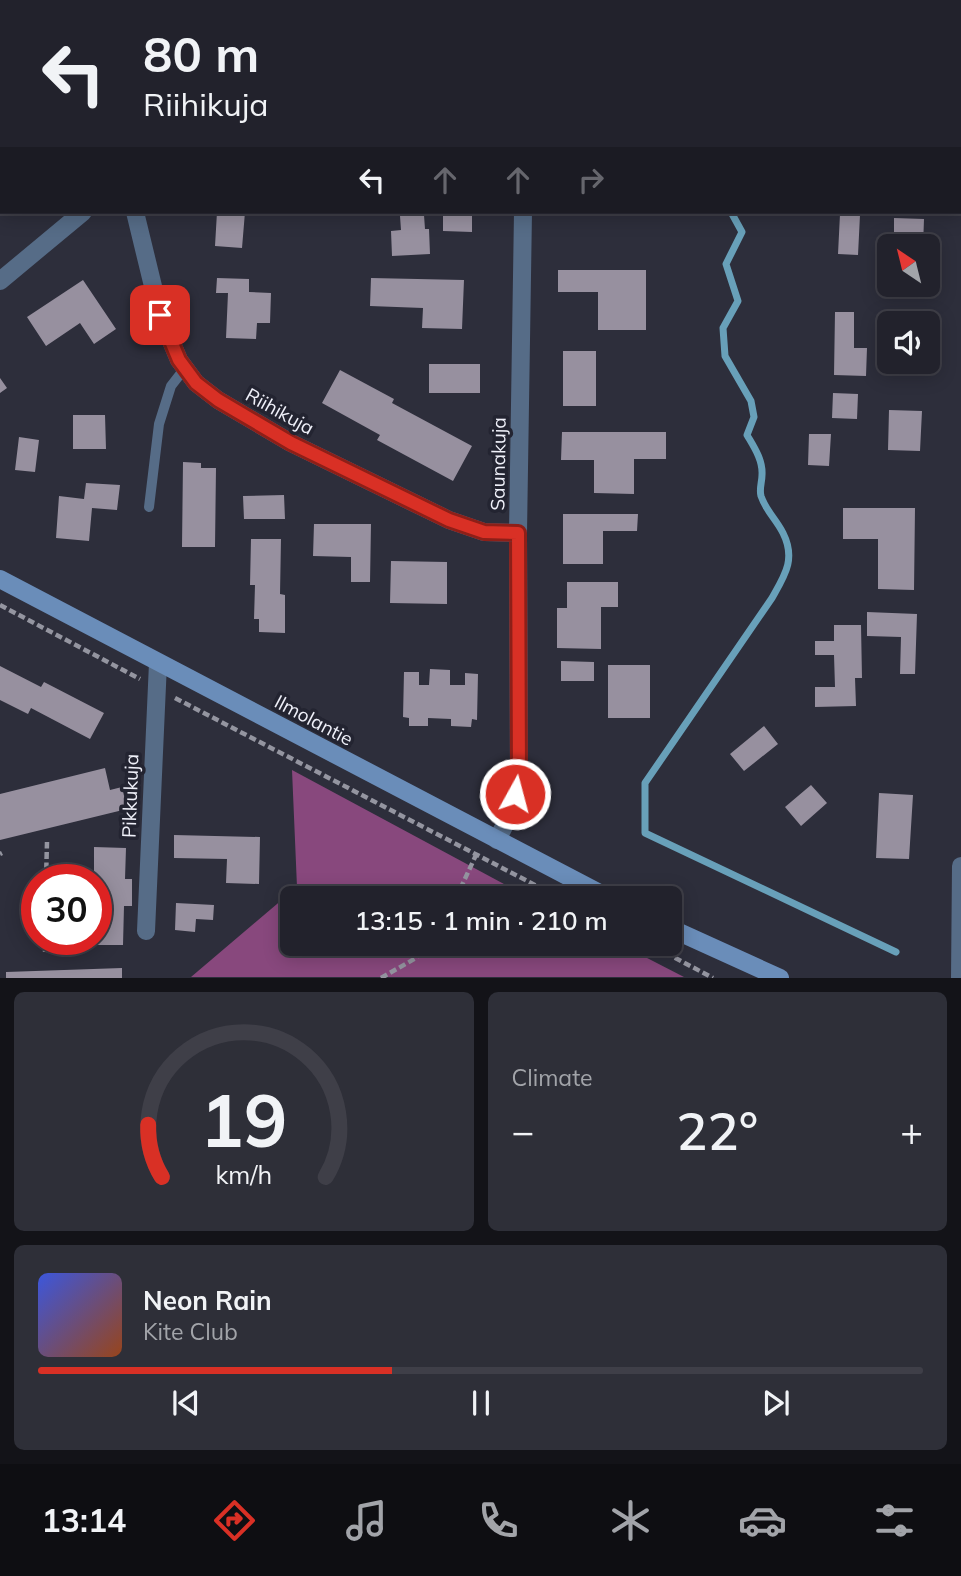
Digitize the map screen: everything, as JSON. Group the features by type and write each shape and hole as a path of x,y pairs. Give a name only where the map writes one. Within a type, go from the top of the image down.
{"street":[{"path":"0,281 81,214"},
{"name":"Riihikuja","path":"135,214 160,315 179,360 196,383 218,400 315,455 449,520 484,532 518,533"},
{"name":"Saunakuja","path":"497,840 510,813 519,775 518,533 523,214"},
{"name":"Ilmolantie","path":"0,579 586,886"},
{"name":"Pikkukuja","path":"146,930 158,663"},
{"path":"960,978 961,866"},
{"path":"682,933 780,978"}],"lane":[{"path":"149,507 159,424 171,386 185,368"}],"path":[{"path":"0,604 537,886"},
{"path":"46,864 47,842"},
{"path":"462,886 476,855"},
{"path":"381,978 418,956"},
{"path":"672,956 713,978"}],"shaded area":[{"path":"292,770 508,886 297,886"},
{"path":"280,901 280,956 643,956 684,977 191,977"}],"building":[{"path":"217,214 245,214 242,248 215,246"},
{"path":"443,214 472,215 472,232 443,231"},
{"path":"840,214 860,215 858,255 838,254"},
{"path":"424,215 425,229 429,229 430,254 392,256 391,231 401,230 400,216"},
{"path":"894,218 924,219 923,234 894,234"},
{"path":"558,270 646,270 646,330 598,330 598,292 558,292"},
{"path":"217,278 249,279 249,292 271,293 270,323 257,323 256,339 226,338 228,293 216,293"},
{"path":"371,278 464,280 462,329 422,328 423,308 370,306"},
{"path":"83,280 116,329 94,344 80,323 46,346 27,317"},
{"path":"835,312 854,312 854,348 867,348 866,376 834,375"},
{"path":"563,351 596,351 596,406 563,406"},
{"path":"429,364 480,364 480,393 429,393"},
{"path":"340,370 394,399 392,403 472,446 453,481 377,440 380,435 322,403"},
{"path":"0,378 7,388 0,393"},
{"path":"833,393 858,394 857,419 832,418"},
{"path":"889,410 922,411 920,451 888,450"},
{"path":"73,415 105,415 106,449 73,449"},
{"path":"562,432 666,432 666,459 634,459 634,494 594,493 594,460 561,460"},
{"path":"809,434 831,434 829,466 808,465"},
{"path":"19,437 39,440 35,472 15,470"},
{"path":"183,462 201,463 201,468 216,468 215,547 182,547"},
{"path":"86,483 120,485 117,510 92,508 89,541 56,538 59,496 84,499"},
{"path":"284,495 285,519 244,519 243,496"},
{"path":"843,508 915,508 914,590 878,589 878,539 843,539"},
{"path":"563,514 638,514 637,531 603,531 603,564 563,564"},
{"path":"314,524 371,524 370,582 351,582 351,557 313,556"},
{"path":"251,539 281,539 280,594 285,595 285,633 259,632 259,619 254,619 255,585 250,585"},
{"path":"391,561 447,562 447,604 390,603"},
{"path":"567,582 618,582 618,607 601,607 601,649 557,648 557,608 567,608"},
{"path":"867,612 917,614 915,674 900,674 901,637 867,636"},
{"path":"834,625 861,625 862,678 855,678 856,706 815,707 815,687 835,687 834,655 815,655 815,641 834,641"},
{"path":"561,661 594,662 594,681 561,681"},
{"path":"608,665 650,665 650,718 608,718"},
{"path":"0,666 41,687 44,682 104,713 90,739 31,708 28,714 0,700"},
{"path":"430,669 450,670 450,685 465,685 465,673 478,674 477,720 472,719 471,727 451,726 451,719 428,718 428,726 409,726 409,718 403,717 404,672 419,672 419,685 429,685"},
{"path":"764,726 778,744 744,771 730,754"},
{"path":"105,768 110,790 122,787 127,809 0,840 0,794"},
{"path":"811,785 827,803 801,826 785,807"},
{"path":"879,793 913,795 909,859 876,858"},
{"path":"174,835 260,837 259,884 226,883 227,859 174,858"},
{"path":"94,847 126,848 125,879 132,879 132,906 124,906 123,945 112,945 112,864 94,864"},
{"path":"176,903 214,905 213,920 196,919 195,932 175,930"},
{"path":"122,968 122,978 6,978 6,972"}],"waterway":[{"path":"732,214 742,232 726,264 738,301 723,328 725,356 751,401 754,417 747,435 761,464 761,496 783,533 789,559 785,574 772,598 645,783 645,833 896,952"}],"route":[{"path":"160,315 179,360 196,383 218,400 291,443 449,520 484,532 518,533 519,775 515,794"}]}
